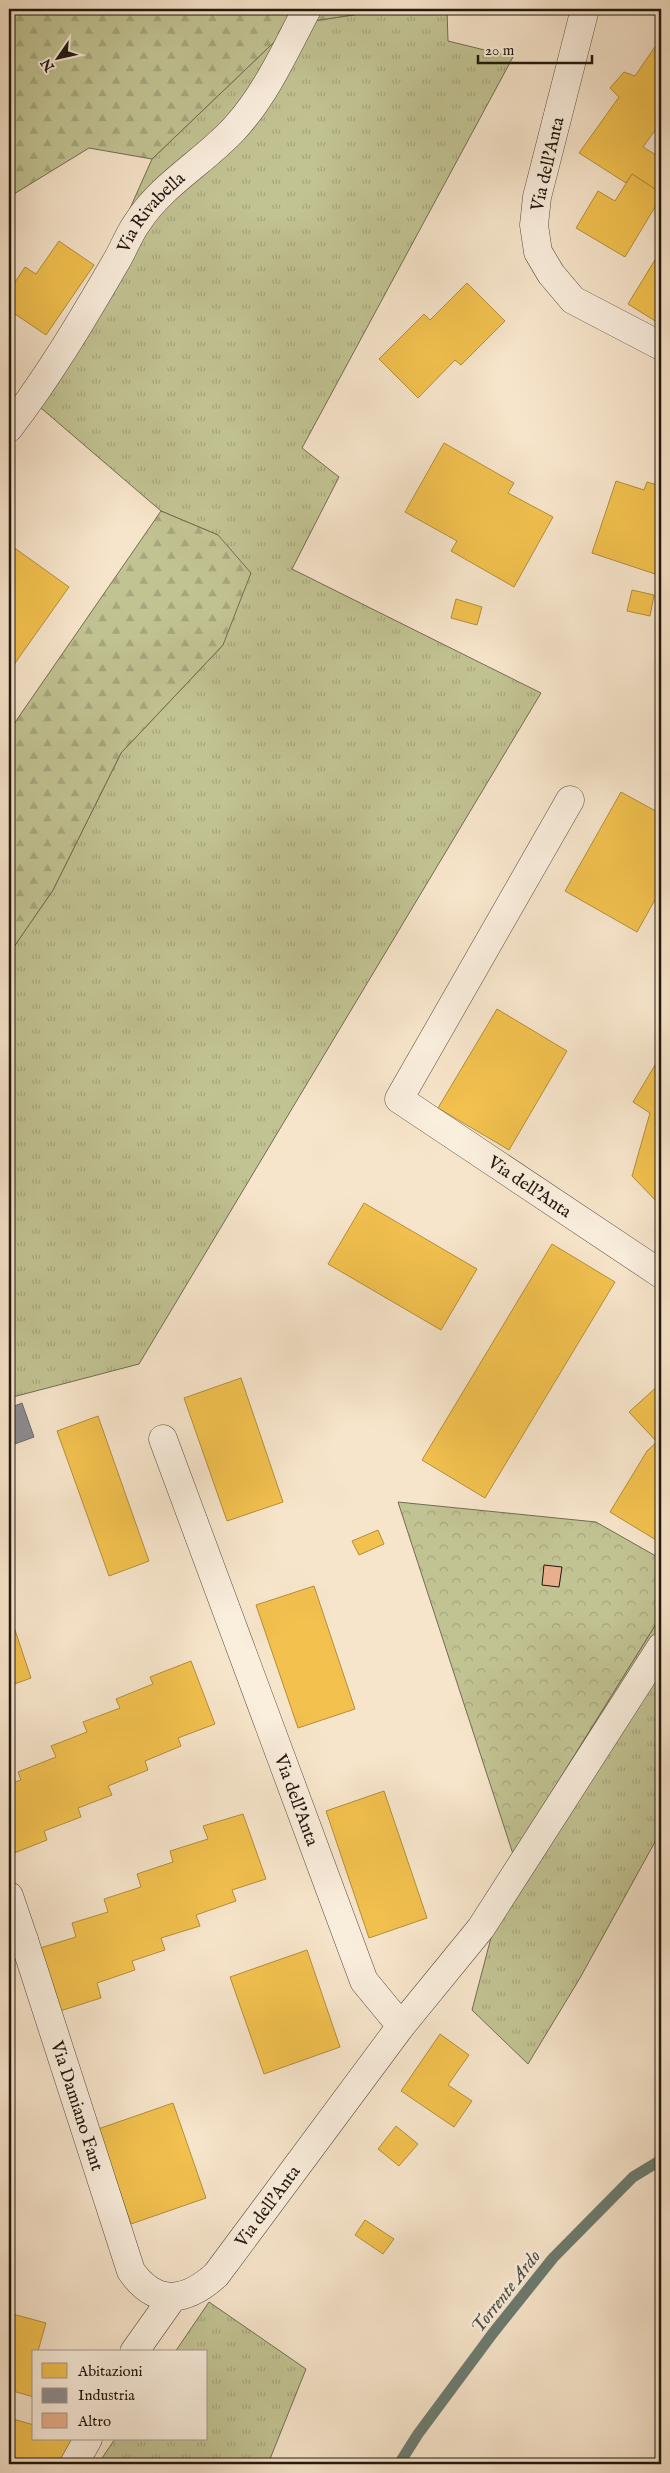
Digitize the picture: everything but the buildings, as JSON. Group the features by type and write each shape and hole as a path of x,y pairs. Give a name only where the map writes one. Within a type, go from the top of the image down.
{"street":[{"name":"Via Rivabella","path":"9,428 46,376 118,259 136,223 170,184 213,150 235,129 252,107 308,9"},
{"name":"Via dell'Anta","path":"585,9 537,197 534,225 538,252 551,274 573,300 661,346"},
{"name":"Via dell'Anta","path":"570,800 399,1099 661,1274"},
{"name":"Via dell'Anta","path":"163,1439 364,1980 401,2026"},
{"name":"Via dell'Anta","path":"173,2297 204,2286 216,2275 401,2026 481,1928 661,1647"},
{"name":"Via Damiano Fant","path":"9,1896 16,1943 131,2271 141,2286 156,2295 173,2297"},
{"path":"135,2350 173,2297"},
{"path":"74,2464 87,2440"}],"green space":[{"path":"9,9 393,9 293,24 152,159 89,148 9,197"},
{"path":"393,9 447,9 448,41 513,57 302,448 339,477 292,569 541,693 139,1364 9,1398 9,954 53,890 121,753 223,645 218,535 161,511 41,408 152,159 293,24"},
{"path":"161,511 218,535 251,573 223,645 121,753 53,890 9,954 9,731"},
{"path":"398,1502 596,1522 661,1559 661,1616 513,1854"},
{"path":"661,1616 661,1831 580,1978 528,2064 472,2010 513,1854"},
{"path":"209,2302 306,2369 268,2464 98,2464 114,2440 208,2440 208,2350 176,2350"}],"waterway":[{"name":"Torrente Ardo","path":"399,2464 418,2434 493,2333 553,2258 633,2177 661,2160"}]}
